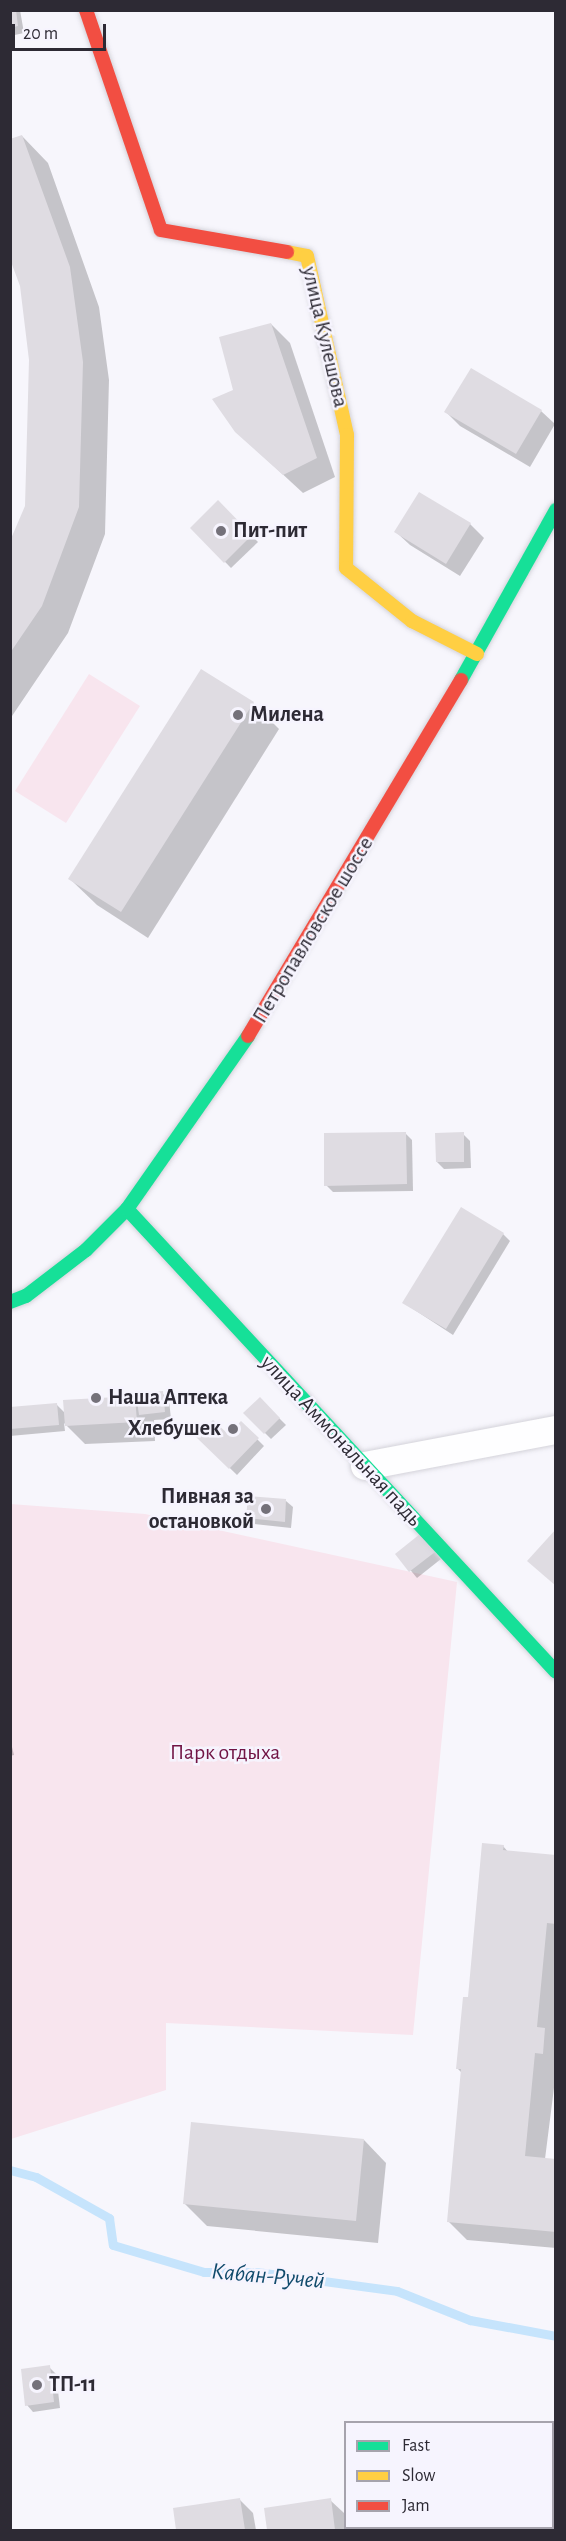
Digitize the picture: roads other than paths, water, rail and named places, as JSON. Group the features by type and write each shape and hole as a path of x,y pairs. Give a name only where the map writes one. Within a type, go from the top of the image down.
{"street":[{"name":"улица Кулешова","path":"86,10 161,230 308,256 347,435 346,568 412,621 477,654"},
{"name":"Петропавловское шоссе","path":"10,1302 26,1296 86,1250 127,1209 251,1031 477,654 555,510"},
{"name":"улица Аммональная падь","path":"127,1209 555,1672"},
{"path":"365,1466 555,1430"}],"waterway":[{"name":"Кабан-Ручей","path":"10,2170 36,2177 109,2218 113,2245 204,2272 257,2272 397,2291 470,2320 556,2336"}],"place":[{"name":"Пит-пит","path":"221,531"},
{"name":"Милена","path":"238,715"},
{"name":"Наша Аптека","path":"96,1398"},
{"name":"Хлебушек","path":"233,1429"},
{"name":"Пивная за остановкой","path":"266,1509"},
{"name":"ТП-11","path":"37,2385"}],"park label":[{"name":"Парк отдыха","path":"225,1753"}]}
